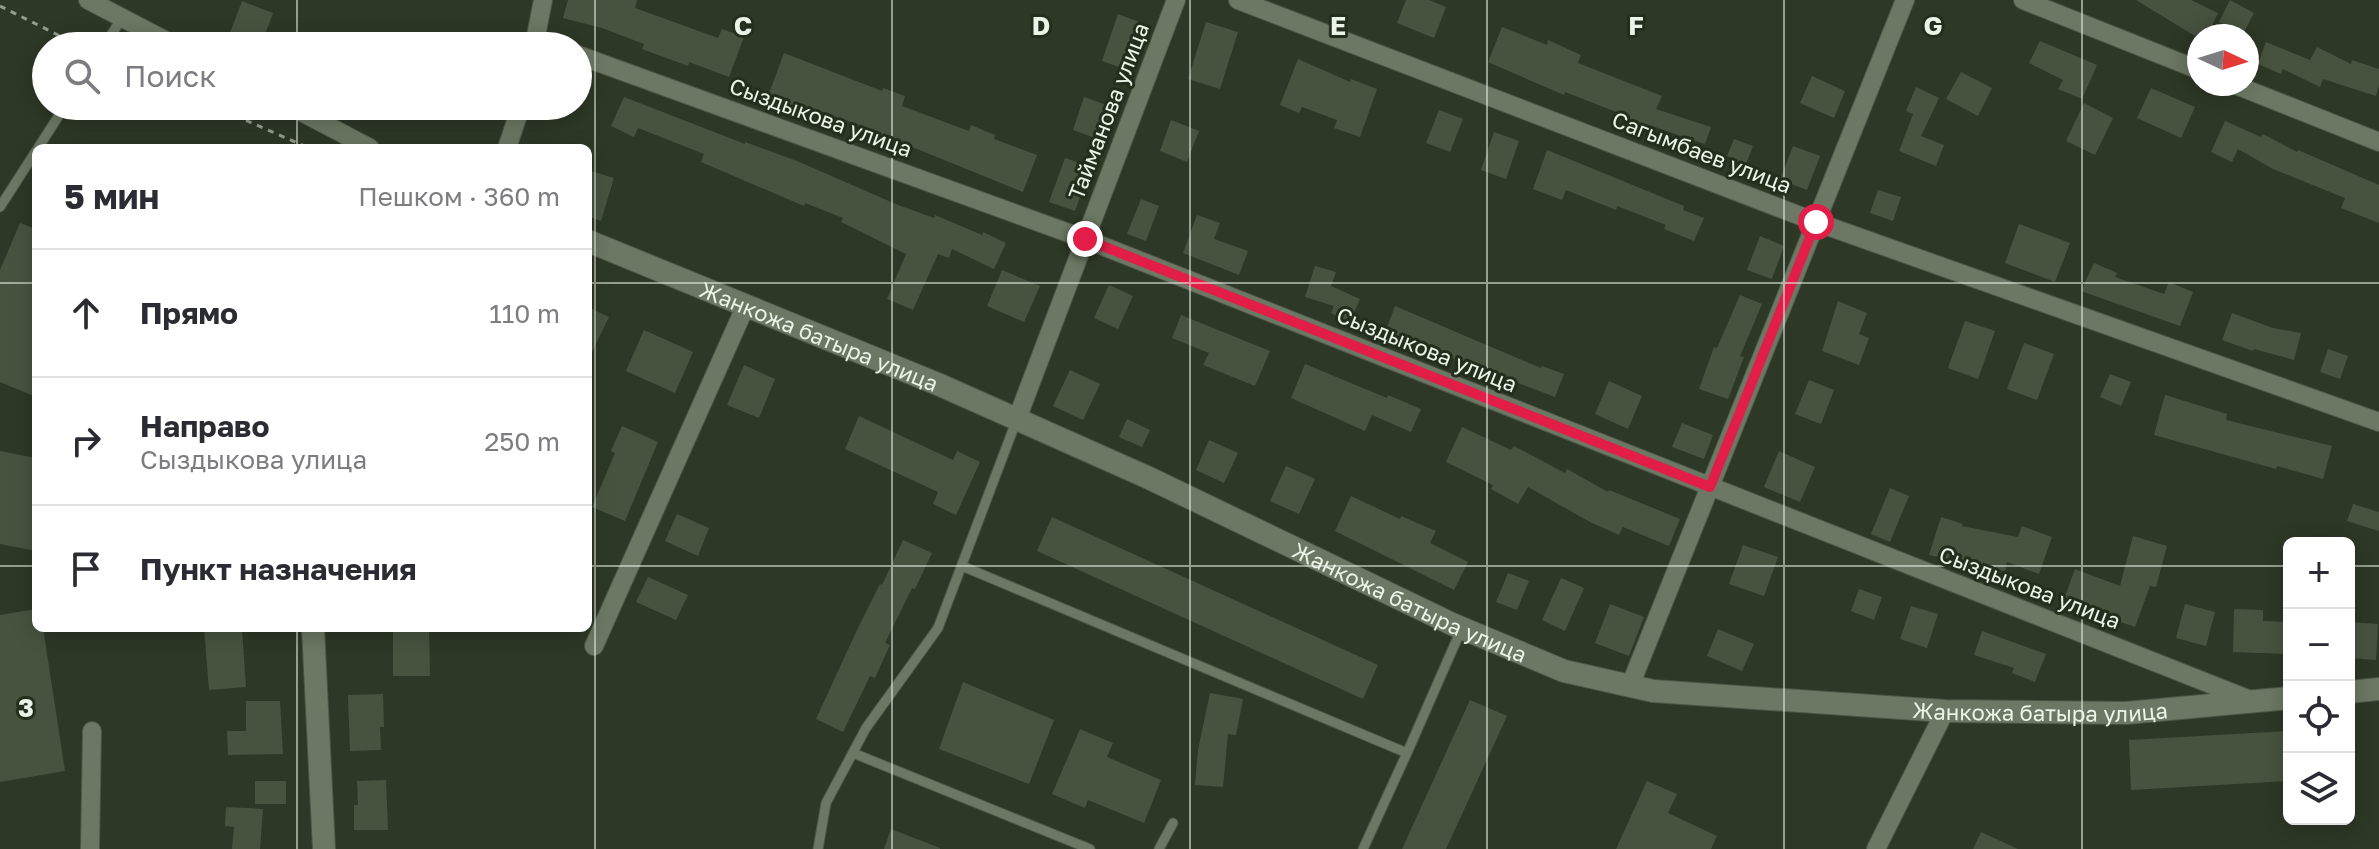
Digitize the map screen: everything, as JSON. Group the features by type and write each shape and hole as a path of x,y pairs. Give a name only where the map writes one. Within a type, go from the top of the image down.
{"street":[{"path":"88,0 124,9 156,32"},
{"path":"537,32 543,0"},
{"name":"Тайманова улица","path":"1017,419 1176,0"},
{"name":"Сагымбаев улица","path":"1238,0 1816,222 2379,422"},
{"path":"1630,686 1905,0"},
{"path":"2023,0 2187,65"},
{"name":"Сыздыкова улица","path":"592,60 1085,239 2253,701"},
{"path":"2259,94 2379,142"},
{"path":"317,120 362,144"},
{"path":"508,144 516,120"},
{"name":"Жанкожа батыра улица","path":"592,243 1017,419 1149,478 1462,628 1564,671 1653,691 1945,711 2126,713 2283,698"},
{"path":"594,646 746,305"},
{"path":"313,632 324,849"},
{"path":"2355,691 2379,689"},
{"path":"1876,849 1945,711"},
{"path":"90,849 92,731"}],"lane":[{"path":"112,32 124,9"},
{"path":"41,144 56,120"},
{"path":"0,207 32,158"},
{"path":"818,849 826,803 866,728 938,628 1017,419"},
{"path":"962,566 1407,753"},
{"path":"1363,849 1462,628"},
{"path":"853,753 1090,849"},
{"path":"1159,849 1173,823"}],"path":[{"path":"0,6 52,32"},
{"path":"245,120 300,144"}],"building":[{"path":"568,0 637,0 635,8 718,38 722,29 744,37 729,77 642,49 644,44 602,28 563,18"},
{"path":"1406,0 1429,0 1446,7 1434,38 1397,23"},
{"path":"2136,0 2191,0 2218,13 2213,24 2187,24 2187,31"},
{"path":"2230,0 2254,13 2248,24 2219,22"},
{"path":"242,1 273,13 266,32 230,32"},
{"path":"1118,14 1147,25 1130,71 1102,61"},
{"path":"1206,22 1238,32 1220,89 1188,79"},
{"path":"1502,27 1547,45 1548,40 1581,55 1578,63 1662,96 1656,109 1711,127 1705,144 1649,125 1648,128 1619,113 1565,92 1564,95 1488,62"},
{"path":"2040,41 2097,65 2082,99 2058,89 2063,80 2029,63"},
{"path":"2266,42 2310,60 2317,47 2351,64 2352,60 2379,69 2379,85 2376,96 2323,79 2320,87 2283,69 2281,74 2259,64"},
{"path":"784,53 882,91 883,88 905,96 902,106 969,131 971,125 995,135 994,139 1037,155 1023,192 890,138 867,132 868,128 814,109 812,113 768,96"},
{"path":"1298,59 1350,82 1351,79 1377,89 1360,137 1334,128 1337,120 1302,107 1299,113 1280,105"},
{"path":"1961,72 1992,88 1978,116 1946,99"},
{"path":"1812,76 1845,91 1834,118 1800,103"},
{"path":"1916,87 1939,98 1921,136 1944,145 1936,166 1899,151 1913,114 1906,111"},
{"path":"2151,88 2195,107 2181,138 2137,118"},
{"path":"624,97 797,161 898,205 934,218 935,215 1006,243 994,269 952,249 949,258 938,254 913,310 887,299 906,254 841,222 843,218 805,203 804,206 701,162 704,154 638,128 634,137 611,126"},
{"path":"1084,97 1112,107 1101,140 1073,130"},
{"path":"2084,103 2113,118 2095,155 2066,141"},
{"path":"1439,110 1463,119 1450,152 1426,143"},
{"path":"1171,120 1199,131 1187,162 1160,151"},
{"path":"2225,121 2261,137 2263,134 2297,152 2379,185 2379,223 2341,208 2345,198 2273,169 2238,149 2232,162 2211,152"},
{"path":"1494,132 1519,141 1506,179 1481,170"},
{"path":"1734,139 1753,146 1746,164 1727,156"},
{"path":"1793,146 1820,156 1807,190 1780,180"},
{"path":"1547,150 1684,206 1683,210 1704,218 1694,241 1664,229 1666,225 1617,206 1616,210 1566,190 1562,200 1533,189"},
{"path":"1065,158 1091,167 1075,211 1049,202"},
{"path":"592,171 614,178 601,221 592,218"},
{"path":"1878,190 1901,197 1893,221 1870,213"},
{"path":"1141,199 1159,206 1146,241 1127,234"},
{"path":"1197,215 1220,223 1214,239 1248,251 1239,275 1183,253"},
{"path":"20,223 32,228 32,395 0,382 0,270"},
{"path":"2019,224 2070,243 2055,282 2005,263"},
{"path":"1760,236 1784,246 1772,279 1747,270"},
{"path":"2094,263 2117,273 2115,277 2164,294 2169,282 2193,292 2180,326 2081,291"},
{"path":"1315,266 1336,272 1331,286 1360,299 1350,322 1331,313 1334,306 1305,297"},
{"path":"1002,270 1040,286 1024,322 987,306"},
{"path":"1109,285 1133,296 1118,329 1094,318"},
{"path":"1740,295 1762,304 1740,356 1744,357 1728,399 1699,389 1714,347 1717,348"},
{"path":"1838,301 1867,313 1859,334 1869,338 1859,365 1822,351"},
{"path":"1395,306 1541,368 1564,374 1555,397 1385,333"},
{"path":"592,309 609,317 592,352"},
{"path":"2232,313 2273,328 2301,333 2294,360 2222,340"},
{"path":"1181,315 1270,351 1255,386 1203,365 1209,353 1172,338"},
{"path":"1965,321 1995,331 1978,379 1948,368"},
{"path":"644,330 693,352 675,393 626,371"},
{"path":"2024,343 2054,354 2037,400 2007,389"},
{"path":"2328,349 2348,356 2340,379 2320,372"},
{"path":"1305,364 1421,409 1411,432 1372,415 1365,431 1291,398"},
{"path":"744,365 775,379 759,418 727,405"},
{"path":"1070,370 1100,384 1083,420 1053,406"},
{"path":"2110,374 2131,382 2121,406 2100,397"},
{"path":"1809,380 1834,390 1821,424 1795,414"},
{"path":"1609,381 1642,396 1628,429 1595,414"},
{"path":"2165,395 2227,414 2226,420 2332,446 2323,479 2154,435"},
{"path":"859,416 953,460 957,451 980,462 956,515 933,504 938,492 845,449"},
{"path":"1127,419 1150,430 1142,447 1119,437"},
{"path":"1682,423 1713,435 1704,459 1672,447"},
{"path":"622,426 658,442 625,521 592,507 615,453 611,451"},
{"path":"1462,427 1511,450 1514,446 1565,473 1567,469 1608,492 1680,519 1669,546 1623,527 1619,535 1528,487 1518,504 1491,489 1493,485 1446,462"},
{"path":"1209,440 1238,453 1224,483 1196,470"},
{"path":"0,451 32,457 32,550 0,544"},
{"path":"1779,451 1815,467 1800,502 1764,487"},
{"path":"1286,466 1315,479 1299,514 1270,501"},
{"path":"1890,488 1909,496 1890,542 1871,534"},
{"path":"1351,496 1400,519 1401,516 1436,531 1430,543 1468,562 1454,590 1335,531"},
{"path":"2353,504 2379,512 2379,531 2347,521"},
{"path":"677,514 709,528 698,556 665,541"},
{"path":"1052,517 1378,665 1363,699 1037,551"},
{"path":"1941,517 1962,526 2018,537 2022,526 2052,537 2039,574 2007,562 2005,571 1929,555"},
{"path":"2133,536 2167,546 2156,587 2150,586 2135,627 2063,602 2075,569 2120,586"},
{"path":"903,540 932,553 885,643 890,645 875,678 870,676 843,732 816,719"},
{"path":"1743,545 1778,557 1764,596 1729,584"},
{"path":"1508,573 1529,581 1517,610 1496,602"},
{"path":"648,577 688,595 676,620 636,602"},
{"path":"1561,578 1584,588 1565,631 1542,620"},
{"path":"1859,589 1882,597 1874,620 1851,611"},
{"path":"1610,604 1644,617 1629,656 1595,643"},
{"path":"2185,604 2215,612 2206,646 2176,638"},
{"path":"1911,606 1938,614 1927,648 1900,639"},
{"path":"2234,609 2263,610 2263,621 2283,622 2283,654 2233,652"},
{"path":"32,610 32,632 44,632 65,771 0,782 0,615"},
{"path":"2355,622 2378,624 2376,660 2355,658"},
{"path":"1718,629 1754,644 1742,671 1707,656"},
{"path":"1982,631 2046,654 2035,682 2012,673 2014,668 1974,655"},
{"path":"204,632 242,632 246,687 209,690"},
{"path":"393,632 429,632 430,676 393,676"},
{"path":"963,682 1054,720 1029,784 939,749"},
{"path":"1210,693 1243,699 1236,735 1228,734 1223,787 1195,785 1198,750"},
{"path":"383,694 381,750 350,751 348,695"},
{"path":"1470,700 1507,716 1446,849 1402,849"},
{"path":"246,701 280,701 283,754 228,755 227,731 246,731"},
{"path":"1080,729 1113,743 1107,757 1161,780 1144,823 1088,800 1085,808 1052,794"},
{"path":"2283,731 2283,781 2131,790 2129,740"},
{"path":"386,780 388,830 354,830 354,805 358,805 357,781"},
{"path":"255,781 286,781 286,804 255,804"},
{"path":"1647,781 1677,794 1668,813 1717,836 1711,849 1616,849"},
{"path":"226,807 263,809 260,849 232,849 234,827 225,826"},
{"path":"891,829 940,848 940,849 884,849"},
{"path":"1981,832 2018,849 1973,849"}],"route":[{"path":"1085,239 1710,487 1816,222"}]}
